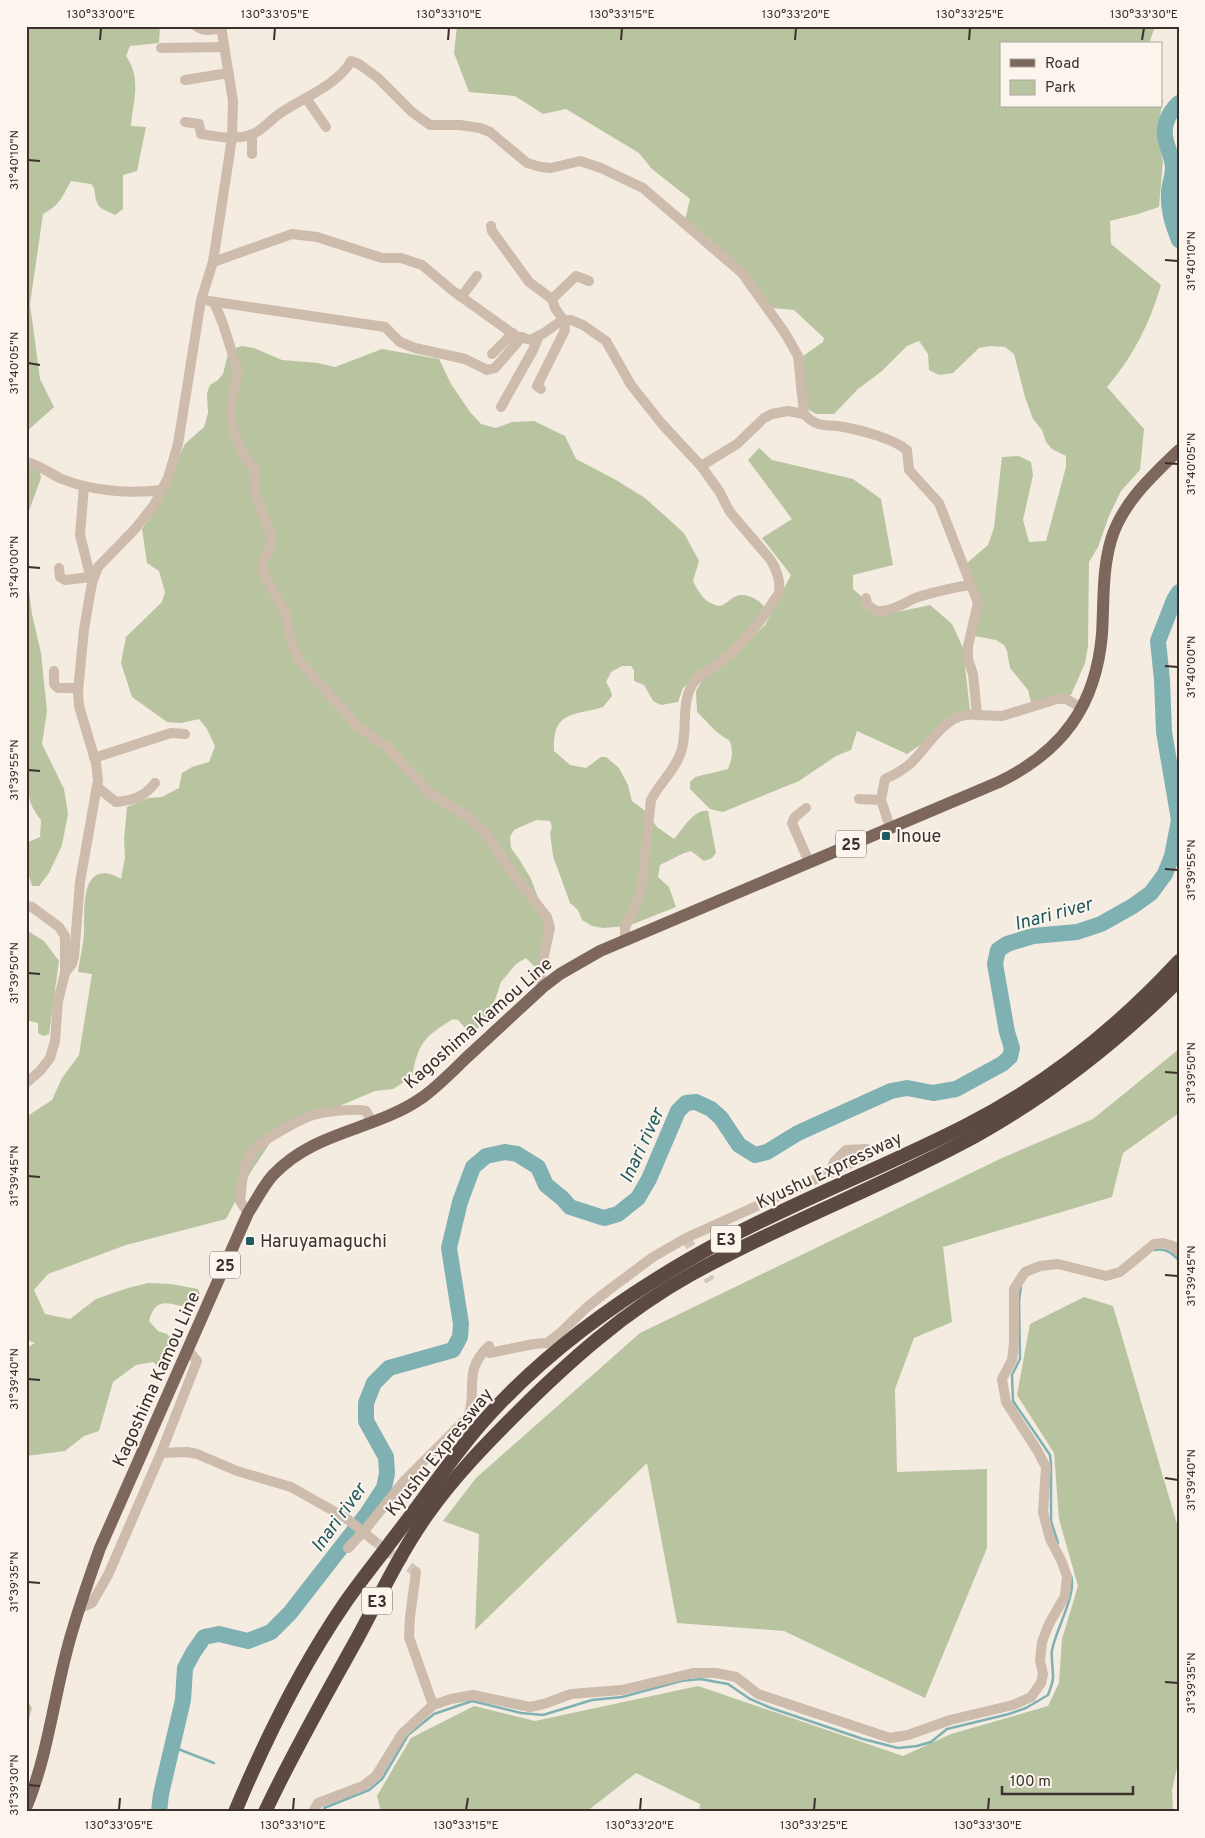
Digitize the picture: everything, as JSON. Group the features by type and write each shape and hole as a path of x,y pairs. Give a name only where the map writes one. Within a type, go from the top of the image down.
{"highway":[{"name":"Kyushu Expressway","path":"235,1812 284,1708 343,1605 480,1425 530,1374 590,1323 681,1263 780,1213 970,1124 1043,1080 1092,1043 1134,1007 1179,961"},
{"name":"Kyushu Expressway","path":"265,1812 310,1722 425,1518 450,1484 565,1365 600,1335 629,1314 688,1276 786,1226 928,1160 1016,1112 1051,1090 1100,1053 1143,1016 1179,980"}],"main road":[{"name":"Kagoshima Kamou Line","path":"26,1808 37,1779 67,1650 100,1548 248,1213 272,1177 305,1149 322,1140 396,1112 422,1098 543,987 576,964 625,939 1021,771 1040,758 1055,743 1082,708 1093,683 1100,651 1103,585 1111,538 1122,514 1132,500 1155,472 1179,450"}],"street":[{"path":"91,580 98,568 140,523 154,505 162,490 178,444 201,300 213,262 234,114 221,27 209,31 199,29 196,26"},
{"path":"161,48 224,47"},
{"path":"185,122 199,124 201,134 232,138 252,134 282,112 322,88 347,68 351,61 359,64 378,78 412,112 430,125 460,125 480,128 490,132 527,163 541,167 551,168 580,161 601,168 643,188 742,273 786,333 798,356 804,414"},
{"path":"185,80 229,73"},
{"path":"306,98 326,127"},
{"path":"252,134 252,154"},
{"path":"491,226 492,231 530,282 552,299 555,308 564,320 565,330 538,386 541,389"},
{"path":"213,262 292,234 317,237 382,258 401,258 422,264 461,297 518,335 531,340 564,320 583,324 606,341 631,386 662,424 701,466 719,491 730,512 776,567 778,592 762,618 735,650 693,683 685,704 682,749 670,774 654,793 651,800 641,892 625,928 625,939"},
{"path":"461,297 477,276"},
{"path":"552,299 576,276 589,281"},
{"path":"201,300 385,327 400,342 415,348 465,359 487,370 495,368 518,335"},
{"path":"214,302 237,368 238,375 231,406 232,422 241,449 247,461 254,468 255,494 271,534 270,546 263,562 263,573 285,612 291,641 297,658 358,727 387,747 432,795 464,814 483,830 514,875 547,917 550,928 540,974 543,987"},
{"path":"492,354 518,335"},
{"path":"501,408 539,336"},
{"path":"701,466 738,444 764,418 772,414 788,411 804,414 814,424 844,427 895,441 907,450 909,470 939,503 978,603 968,646 968,659 973,674 977,715"},
{"path":"26,462 62,479 84,486 137,493 162,490"},
{"path":"65,973 72,964 74,957 80,882 97,786 97,770 80,713 78,688 91,580 80,535 84,486"},
{"path":"58,568 60,577 65,580 91,580"},
{"path":"866,598 866,604 870,608 882,611 902,606 914,599 970,585"},
{"path":"54,671 54,684 58,688 78,688"},
{"path":"890,827 881,800 884,779 910,764 927,743 956,718 969,714 1002,716 1057,699 1066,699 1082,708"},
{"path":"94,758 171,733 185,734"},
{"path":"97,786 116,802 138,799 148,792 155,783"},
{"path":"859,799 881,800"},
{"path":"806,808 795,817 792,823 809,862"},
{"path":"26,906 32,907 59,927 65,936 65,973 58,1001 54,1041 50,1058 40,1071 26,1083"},
{"path":"248,1213 240,1200 244,1166 255,1148 272,1136 311,1116 357,1108 366,1111 372,1122"},
{"path":"348,1548 405,1480 468,1417 470,1410 471,1374 475,1364 489,1346 489,1353 547,1343 586,1308 653,1257 686,1238 831,1170"},
{"path":"313,1812 318,1803 363,1786 376,1776 402,1734 433,1704 451,1698 473,1695 530,1707 571,1694 622,1690 693,1673 716,1673 736,1677 758,1694 890,1738 908,1735 950,1720 1013,1705 1031,1697 1038,1690 1044,1674 1040,1660 1042,1642 1049,1624 1065,1596 1067,1583 1061,1560 1050,1539 1043,1512 1046,1467 1006,1402 1002,1379 1012,1360 1014,1343 1014,1288 1025,1272 1040,1266 1058,1264 1106,1276 1124,1270 1154,1244 1163,1242 1173,1246 1179,1252"},
{"path":"79,1609 92,1603 108,1575 161,1453 197,1361 188,1350"},
{"path":"161,1453 187,1452 197,1454 237,1471 291,1487 346,1518 373,1540"},
{"path":"416,1572 409,1637 433,1704"}],"green space":[{"path":"26,26 160,26 159,43 130,46 126,56 134,73 135,81 135,98 131,126 146,127 137,171 123,175 123,209 115,215 106,211 97,203 91,184 71,181 57,204 43,214 30,304 40,379 54,407 26,432"},
{"path":"457,26 1155,26 1150,42 1000,42 1000,108 1162,108 1157,131 1163,161 1159,207 1110,221 1111,244 1161,285 1152,313 1140,339 1125,364 1107,387 1144,429 1140,470 1121,491 1109,516 1098,547 1089,562 1088,646 1085,663 1071,695 1059,695 1031,702 1028,690 1010,668 1004,645 996,640 975,636 981,607 967,563 988,545 994,528 1002,457 1019,456 1031,462 1033,475 1023,520 1029,542 1046,541 1066,467 1066,456 1052,449 1046,442 1042,430 1033,419 1025,397 1014,354 1005,347 991,346 979,348 953,373 939,375 929,370 928,354 919,341 907,346 882,371 858,389 834,414 816,414 806,408 803,356 823,342 824,338 794,310 773,308 685,220 690,199 652,169 639,153 566,109 543,114 515,96 469,92 454,53"},
{"path":"242,346 254,348 282,360 318,363 335,367 382,349 439,359 451,384 470,412 481,424 496,428 512,422 534,421 565,436 576,459 645,498 684,533 699,561 693,581 700,594 707,601 720,606 738,595 747,595 756,599 765,608 739,642 683,688 678,702 661,705 653,701 644,685 634,681 634,670 631,666 622,666 611,672 606,682 612,696 603,707 567,717 561,721 554,738 554,751 570,765 586,768 601,757 606,757 619,768 628,785 632,801 644,810 657,827 674,839 693,817 703,811 708,811 716,853 712,858 704,861 691,851 660,865 658,877 669,887 676,907 628,926 603,928 592,926 582,920 578,910 570,903 553,856 550,821 537,820 514,830 510,837 511,848 531,879 548,925 537,969 526,958 516,964 501,982 490,1015 477,1029 469,1032 458,1020 453,1019 429,1036 420,1048 412,1077 393,1089 375,1091 323,1113 272,1140 250,1173 226,1219 126,1245 48,1274 34,1290 45,1314 70,1319 96,1299 148,1283 171,1284 198,1289 200,1294 196,1306 189,1307 168,1303 157,1306 153,1311 149,1321 158,1331 167,1334 177,1344 168,1369 162,1370 153,1362 136,1365 113,1382 99,1431 84,1436 65,1451 26,1456 26,1348 35,1343 26,1340 26,1117 52,1100 62,1078 79,1055 92,974 78,972 83,940 86,892 93,877 100,874 110,874 121,879 125,858 124,839 127,807 148,798 162,797 179,788 182,773 192,767 209,762 215,746 207,729 199,719 181,723 167,722 132,697 121,663 126,637 162,602 165,592 159,571 147,563 142,529 152,515 185,444 204,427 208,413 207,393 210,385 223,374 229,350"},
{"path":"759,448 772,460 853,479 881,499 893,565 853,575 853,589 883,615 930,605 952,624 963,648 970,711 907,754 857,731 851,750 836,756 799,781 723,812 710,809 690,789 690,782 695,777 728,769 732,754 729,740 716,731 697,712 696,691 702,680 718,670 765,625 791,575 762,538 792,519 748,460"},
{"path":"26,466 40,472 41,478 26,519"},
{"path":"26,565 32,614 41,653 47,711 42,744 64,789 68,814 62,845 49,873 39,886 32,886 28,873 29,867 26,866 26,843 40,837 41,820 31,804 26,777"},
{"path":"26,930 44,941 59,961 49,1034 44,1036 38,1033 38,1023 26,1020"},
{"path":"1179,1049 1179,1113 1123,1153 1112,1197 943,1247 952,1322 914,1338 895,1389 897,1472 987,1469 987,1548 925,1698 784,1631 677,1623 647,1463 475,1630 479,1534 443,1521 476,1478 640,1333 1000,1159 1093,1119"},
{"path":"1084,1297 1113,1306 1179,1531 1179,1759 1172,1790 1173,1812 699,1812 700,1804 636,1773 586,1812 381,1812 377,1796 411,1738 474,1706 535,1721 698,1686 903,1756 951,1734 1048,1706 1059,1683 1062,1639 1078,1586 1059,1519 1054,1453 1017,1395 1030,1324"},
{"path":"26,1698 32,1708 26,1729"}],"waterway":[{"path":"1179,103 1172,111 1165,125 1166,141 1173,164 1169,191 1170,210 1172,222 1179,240"},
{"name":"Inari river","path":"159,1812 161,1794 183,1700 185,1668 193,1653 204,1637 219,1634 248,1641 271,1632 290,1613 367,1514 384,1488 387,1473 386,1457 366,1421 366,1403 374,1383 389,1368 453,1350 460,1337 461,1324 449,1248 460,1202 473,1167 486,1156 505,1152 517,1154 538,1167 546,1185 570,1207 604,1218 618,1214 638,1198 649,1179 678,1111 686,1103 696,1102 711,1109 721,1118 739,1145 755,1155 767,1152 798,1133 891,1091 907,1088 933,1093 956,1089 1002,1064 1010,1057 1012,1048 1007,1032 995,964 998,950 1007,944 1033,936 1077,932 1101,924 1133,906 1151,893 1165,874 1172,856 1179,820 1164,732 1158,641 1179,592"},
{"path":"1154,1250 1168,1251 1179,1260"},
{"path":"1021,1286 1019,1301 1020,1359 1012,1375 1013,1401 1050,1455 1051,1521 1058,1543"},
{"path":"324,1808 369,1790 382,1779 408,1735 434,1714 472,1701 521,1713 543,1715 592,1700 622,1697 681,1681 700,1679 728,1684 750,1699 771,1708 863,1739 898,1748 931,1742 947,1729 1009,1714 1026,1708 1048,1695 1053,1679 1052,1650 1069,1602 1072,1583 1071,1576"},
{"path":"173,1747 214,1763"}],"tunnel":[{"path":"686,1238 710,1281"},
{"path":"373,1540 416,1572"}],"place":[{"name":"Inoue","path":"886,836"},
{"name":"Haruyamaguchi","path":"250,1241"}]}
